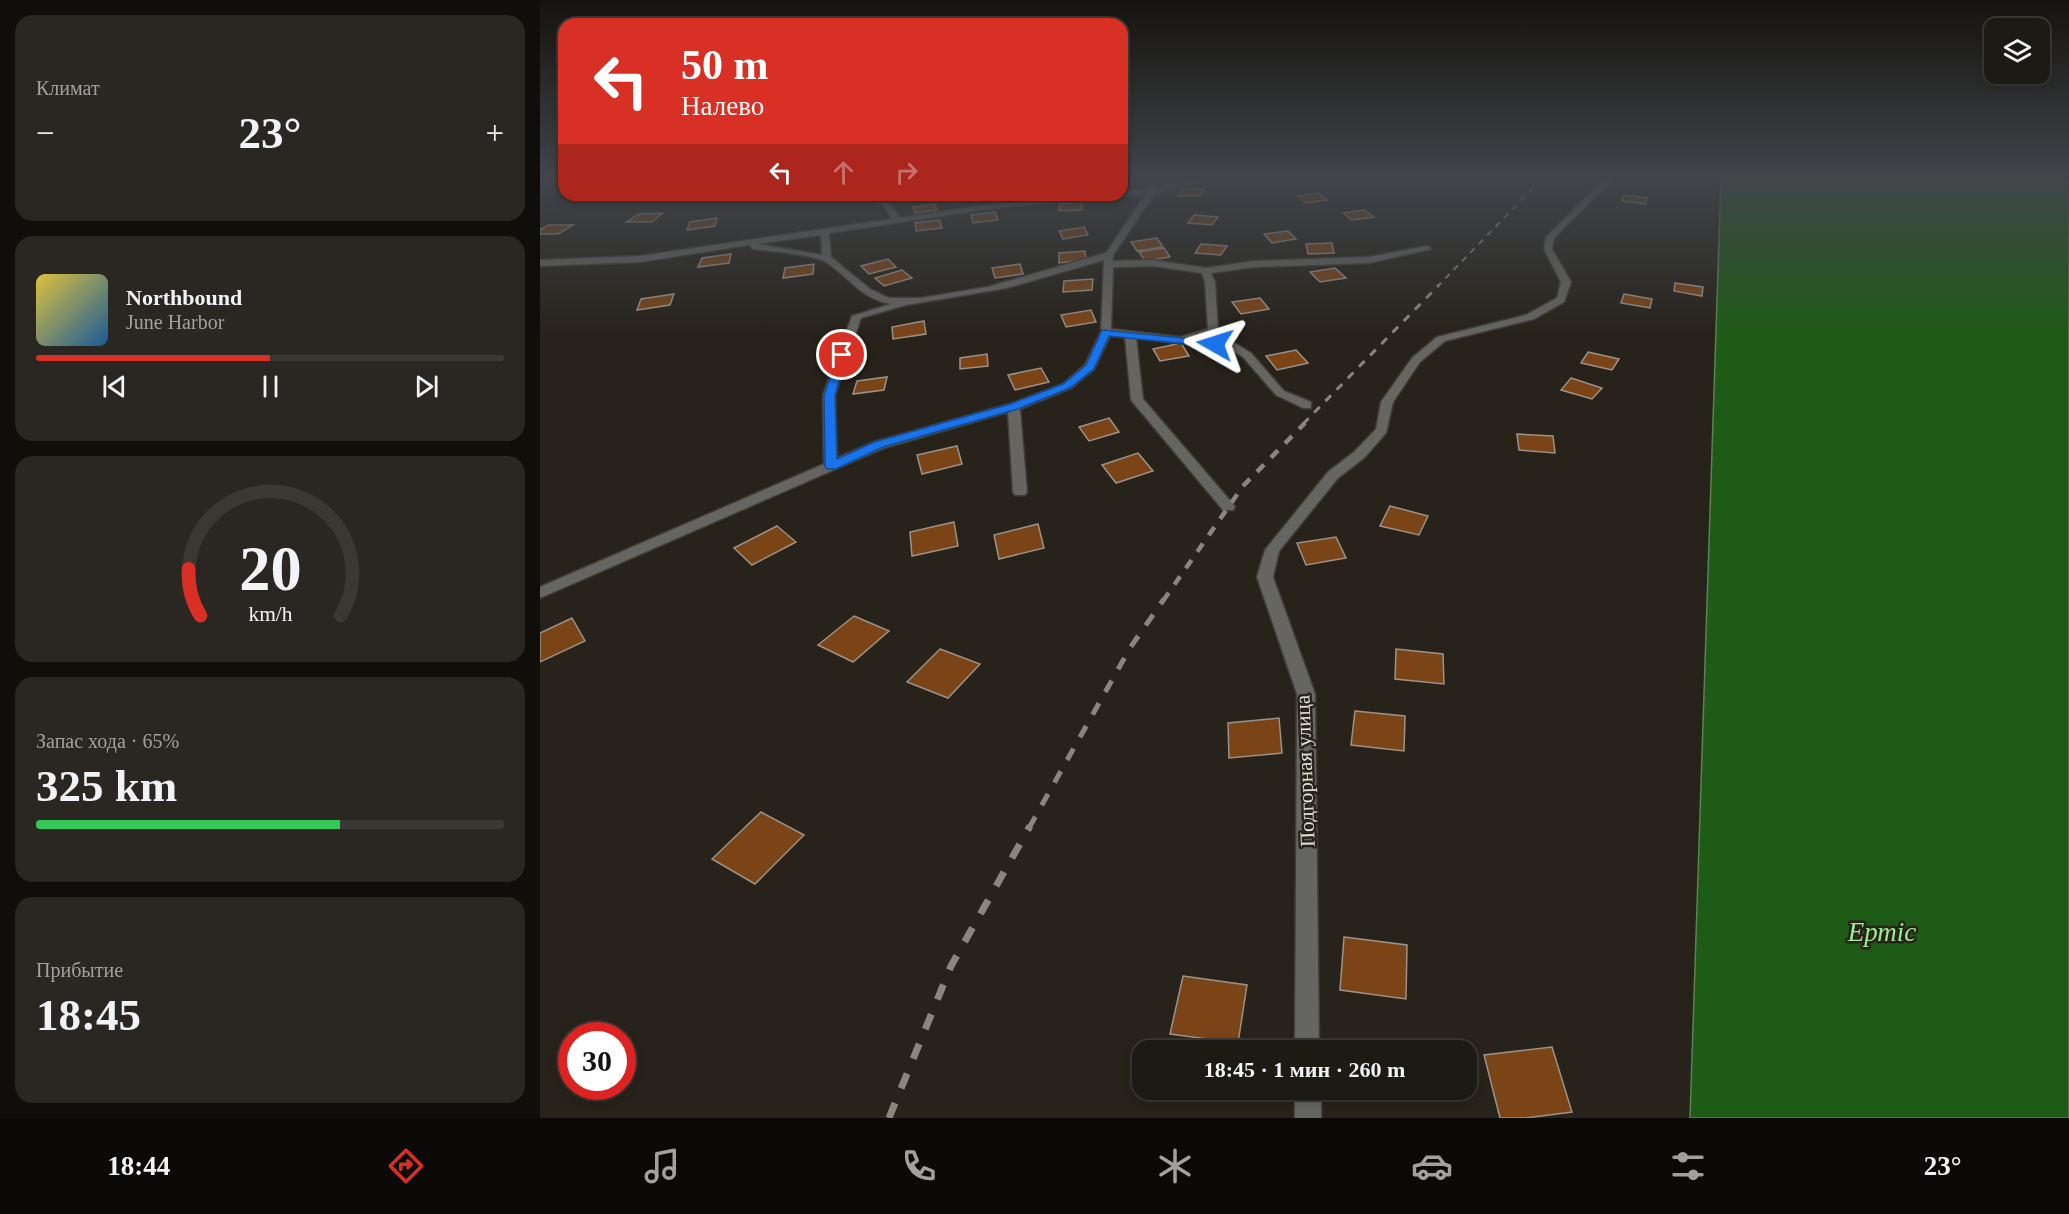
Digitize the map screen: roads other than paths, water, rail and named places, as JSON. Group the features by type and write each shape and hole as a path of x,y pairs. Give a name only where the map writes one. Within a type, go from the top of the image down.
{"street":[{"path":"540,263 640,259 830,231"},
{"path":"540,593 879,445 1014,407 1066,386 1090,367 1106,332 1108,260 1125,231"},
{"name":"Подгорная улица","path":"1307,1040 1306,694 1265,577 1272,550 1333,475 1359,454 1382,430 1387,402 1416,360 1441,339 1530,316 1561,300 1566,282 1548,249 1550,237 1556,231"},
{"path":"825,232 827,258"},
{"path":"743,244 766,250 810,253 827,258 862,287 881,299 911,302"},
{"path":"831,466 830,395 857,315 911,302 1000,287 1108,260 1153,263 1206,271 1254,264 1369,260 1427,249"},
{"path":"1179,340 1213,331 1210,282 1206,271"},
{"path":"1106,332 1232,346 1247,355 1280,393 1307,405"},
{"path":"1130,335 1137,400 1228,507"},
{"path":"1014,407 1020,492"},
{"path":"1308,1100 1308,1118"}],"water":[{"name":"Ертіс","path":"1719,231 2069,231 2069,1118 1690,1118"}],"railway":[{"path":"1437,287 1491,231"},
{"path":"1303,424 1439,285"},
{"path":"1163,601 1243,486 1305,423"},
{"path":"1029,828 1130,648 1164,599"},
{"path":"889,1118 951,966 1030,826"}]}
